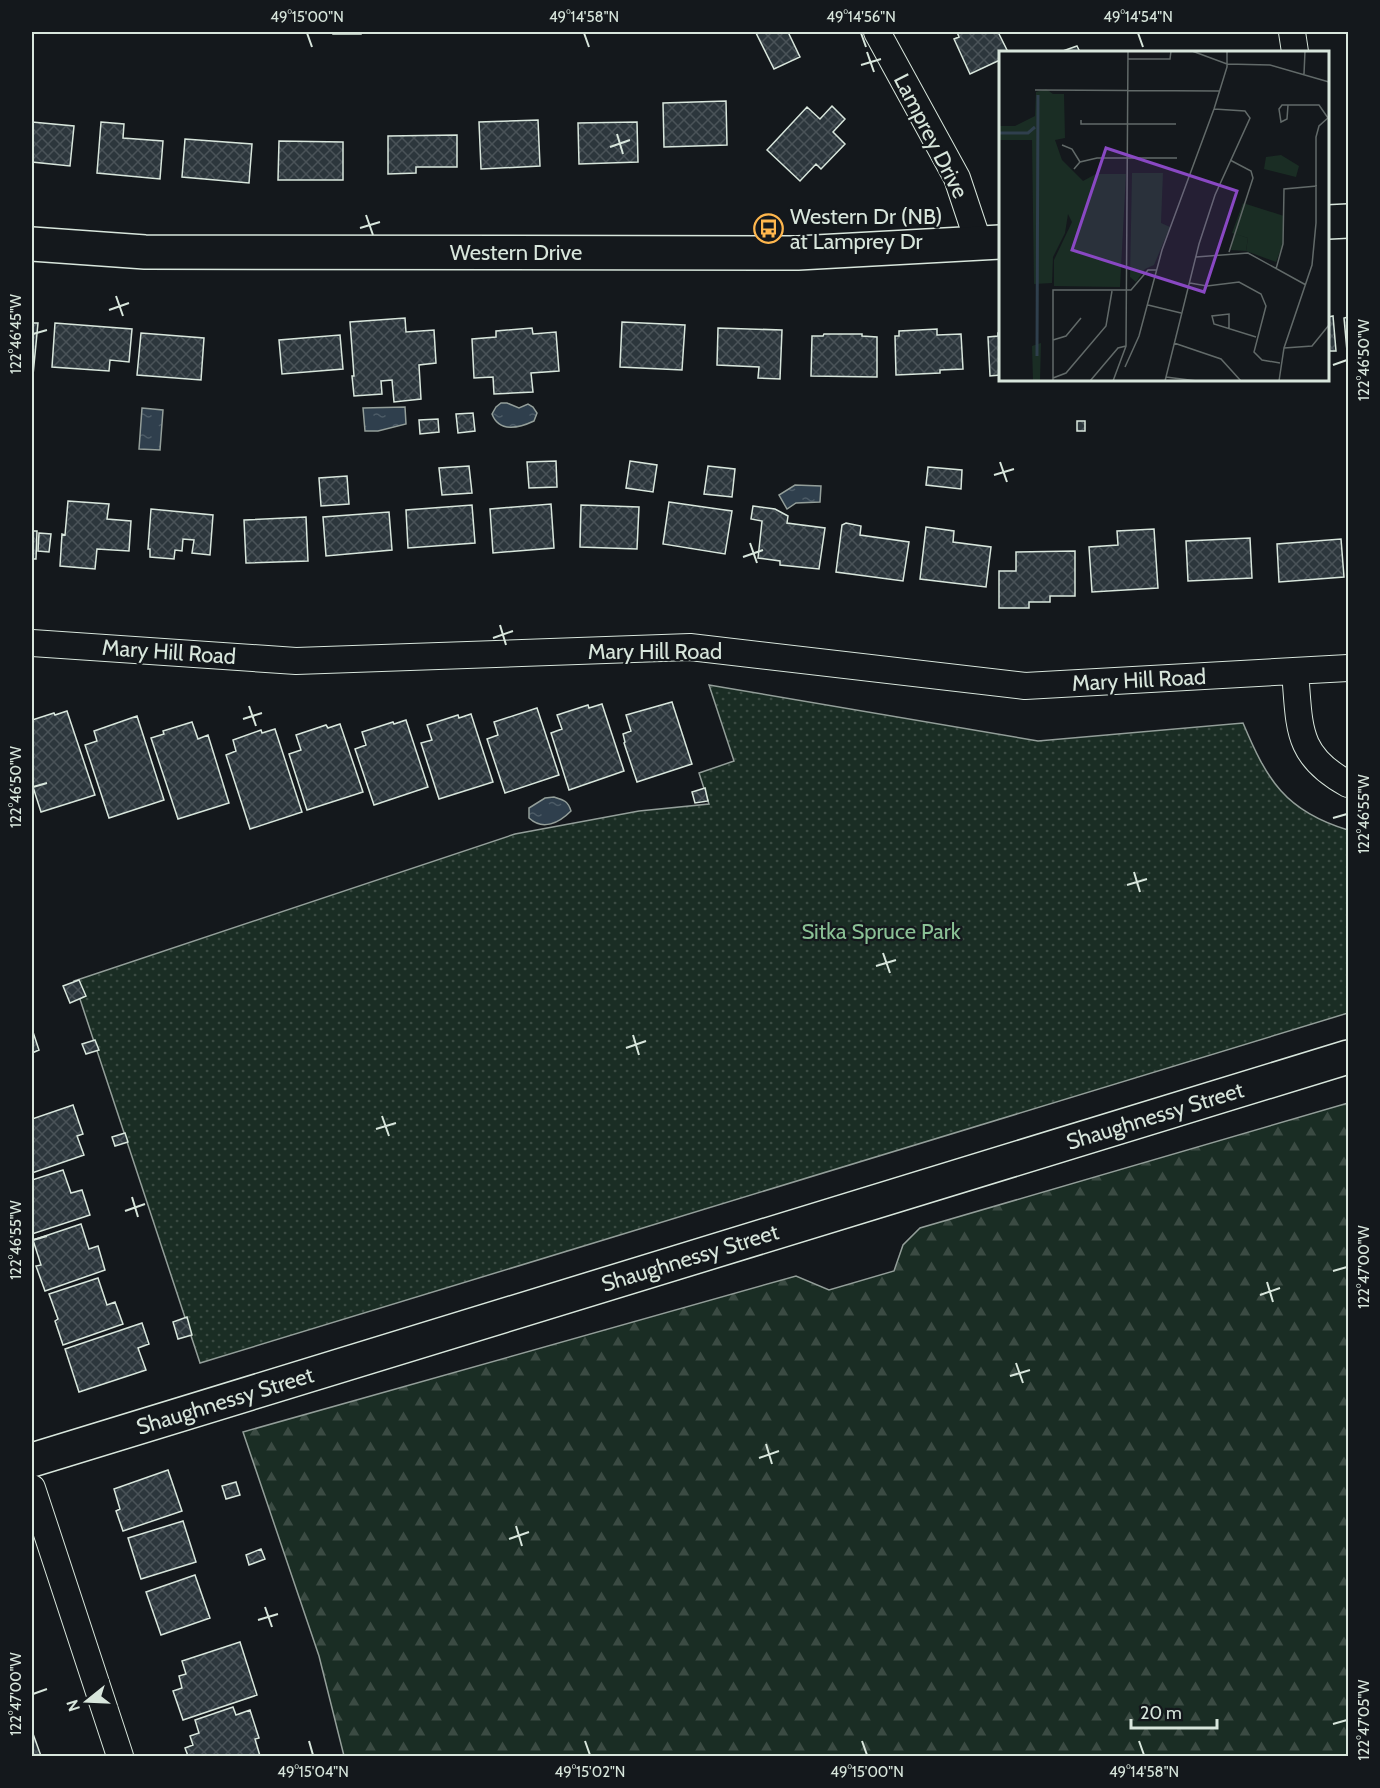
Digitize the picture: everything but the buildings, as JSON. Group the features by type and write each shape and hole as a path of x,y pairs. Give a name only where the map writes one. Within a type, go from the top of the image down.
{"main road":[{"path":"1329,222 1348,221"},
{"name":"Western Drive","path":"32,244 145,252 798,253 990,243"},
{"name":"Shaughnessy Street","path":"32,1460 1348,1057"}],"street":[{"name":"Lamprey Drive","path":"877,32 990,243"},
{"path":"1292,32 1295,51"},
{"name":"Mary Hill Road","path":"32,643 296,661 690,647 1025,686 1348,669"},
{"path":"1295,672 1300,725 1305,742 1314,759 1331,775 1348,784"},
{"path":"32,1488 120,1756"}],"green space":[{"name":"Sitka Spruce Park","path":"709,685 1038,741 1243,723 1261,761 1281,791 1308,813 1348,830 1348,1013 200,1363 74,981 515,834 639,811 709,804 699,773 734,761"},
{"path":"1348,1103 1348,1756 344,1756 319,1656 243,1432 796,1276 829,1290 894,1271 903,1245 920,1228"}],"water":[{"path":"501,403 519,408 528,404 537,413 534,421 516,427 499,424 492,414"},
{"path":"405,407 406,424 378,431 365,431 363,408"},
{"path":"142,408 163,410 160,450 139,449"},
{"path":"795,485 821,486 820,502 796,503 787,509 779,495"},
{"path":"554,797 565,801 571,811 556,822 545,825 529,818 529,808 545,798"}],"place":[{"name":"Western Dr (NB) at Lamprey Dr","path":"769,229"}]}
